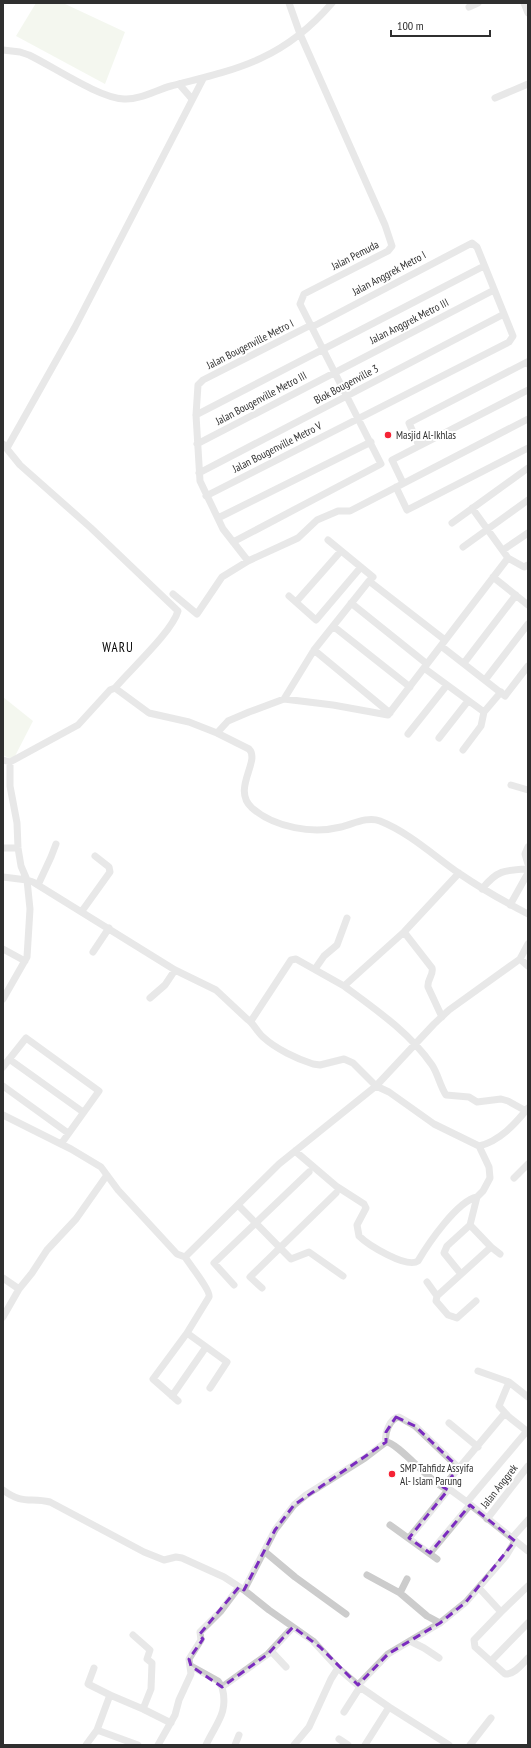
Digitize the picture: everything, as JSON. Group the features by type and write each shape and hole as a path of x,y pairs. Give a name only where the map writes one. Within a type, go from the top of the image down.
{"street":[{"name":"Jalan Pemuda","path":"234,542 381,464 300,304 302,296 388,251 392,246 385,225 300,34 289,3"},
{"path":"3,50 20,52 29,55 98,92 119,98 134,98 179,84 203,79 252,63 277,50 300,34 332,3"},
{"path":"468,7 478,3"},
{"path":"524,3 528,13"},
{"path":"3,999 25,961 28,951 30,909 27,880 21,866 18,848 17,823 6,761 78,725 110,690 115,688 170,626 178,611 90,528 20,465 5,446 75,327 203,79"},
{"path":"179,84 192,99"},
{"path":"495,98 528,84"},
{"name":"Jalan Anggrek Metro I","path":"311,326 467,244 472,243 477,247 484,266"},
{"path":"248,561 218,518 206,496 198,473 196,415 484,266 504,314"},
{"name":"Jalan Anggrek Metro III","path":"335,371 494,290"},
{"name":"Blok Bougenville 3","path":"198,473 504,314"},
{"name":"Jalan Bougenville Metro V","path":"206,496 509,342 513,336 504,314"},
{"name":"Jalan Bougenville Metro I","path":"196,415 197,388 200,382 311,326"},
{"path":"419,446 409,423 527,362 528,364"},
{"name":"Jalan Bougenville Metro III","path":"198,444 335,371"},
{"path":"403,483 392,460 528,390"},
{"path":"173,594 197,614 222,577 248,561 298,538 317,520 338,511 350,510 528,419"},
{"path":"218,518 371,442"},
{"path":"396,487 407,510 528,448"},
{"path":"452,523 528,468"},
{"path":"463,547 528,500"},
{"path":"472,508 508,558 524,567 528,565"},
{"path":"503,550 528,533"},
{"path":"284,700 314,650 372,577 328,540"},
{"path":"296,602 341,551"},
{"path":"217,733 228,721 284,700 333,705 388,716 508,558"},
{"path":"288,596 316,620 360,567"},
{"path":"493,577 528,605"},
{"path":"369,581 443,643 464,663 505,696 528,666"},
{"path":"464,663 516,595"},
{"path":"351,603 447,685 484,712"},
{"path":"485,680 528,624"},
{"path":"333,626 410,687"},
{"path":"314,650 390,713"},
{"path":"408,734 447,685"},
{"path":"115,688 149,713 189,722 217,733 252,751 252,758 244,788 248,803 257,812 278,822 312,830 340,827 370,820 380,821 417,841 482,889 528,914"},
{"path":"463,750 482,726 484,712 501,692"},
{"path":"439,738 468,701"},
{"path":"511,785 528,790"},
{"path":"38,885 56,844"},
{"path":"528,847 525,854 528,864"},
{"path":"3,848 18,848"},
{"path":"82,911 110,872 109,867 95,856"},
{"path":"482,889 491,877 499,872 506,870 528,869"},
{"path":"344,986 404,932 459,873"},
{"path":"510,905 527,876"},
{"path":"3,878 27,880 38,885 175,970 216,990 246,1019 251,1021 264,1038 274,1045 313,1064 320,1065 344,1059 348,1060 366,1075 376,1086 389,1092 434,1124 479,1146 489,1167 490,1178 483,1191 477,1197 468,1201 451,1216 418,1261 414,1264 407,1263 376,1249 359,1236 357,1225 366,1208 364,1204 336,1186 295,1151"},
{"path":"315,969 324,956 337,945 347,918"},
{"path":"93,952 109,928"},
{"path":"404,932 432,968 432,974 427,982 442,1017"},
{"path":"185,1257 279,1164 376,1086 442,1017 520,958 528,944"},
{"path":"3,948 25,961"},
{"path":"520,958 528,966"},
{"path":"251,1021 291,960 296,959 315,969 344,986 378,1011 416,1045 435,1070 446,1095 468,1097 477,1102 501,1099 527,1110 495,1140 479,1146"},
{"path":"150,998 165,985 175,970"},
{"path":"3,1067 26,1038 99,1091 61,1144"},
{"path":"9,1059 83,1112"},
{"path":"3,1086 68,1133"},
{"path":"3,1115 92,1160 101,1167 118,1190 177,1254 185,1257 210,1294 187,1333 153,1379 178,1401"},
{"path":"514,1178 528,1164"},
{"path":"234,1285 214,1263 309,1172"},
{"path":"3,1317 19,1289 32,1273 47,1250 76,1219 107,1175"},
{"path":"262,1288 250,1277 336,1192"},
{"path":"461,1274 444,1253 447,1246 470,1225 477,1197"},
{"path":"238,1205 291,1259 309,1252 343,1276"},
{"path":"470,1225 491,1247 500,1254"},
{"path":"476,1301 462,1315 455,1318 448,1315 436,1303 437,1296 491,1247"},
{"path":"3,1278 19,1289"},
{"path":"427,1282 437,1296"},
{"path":"187,1333 227,1363 210,1388"},
{"path":"172,1396 206,1347"},
{"path":"478,1371 509,1382 528,1397"},
{"path":"430,1553 468,1503 527,1432 505,1413 498,1404 509,1382"},
{"path":"409,1538 459,1468 505,1413"},
{"path":"386,1442 386,1432 393,1420 399,1416 415,1426 459,1468"},
{"path":"449,1423 478,1447"},
{"path":"386,1442 395,1446 425,1475 468,1503 528,1551"},
{"path":"158,1745 171,1723 191,1674 189,1659 201,1640 200,1632 242,1588 275,1530 294,1505 316,1488 365,1458 386,1442"},
{"name":"Jalan Anggrek","path":"487,1519 528,1466"},
{"path":"3,1490 22,1500 40,1499 50,1502 144,1552 164,1560 176,1557 182,1558 242,1588 269,1610 320,1647 338,1668 359,1686 449,1745"},
{"path":"344,1712 359,1686 388,1654 440,1623 466,1602 506,1556 514,1540 528,1520"},
{"path":"390,1525 430,1553 437,1560"},
{"path":"264,1551 295,1577 346,1614"},
{"path":"367,1575 400,1593 427,1616 440,1623"},
{"path":"400,1593 407,1578"},
{"path":"528,1586 473,1642 475,1647 508,1674 512,1673 528,1658"},
{"path":"479,1588 501,1612"},
{"path":"491,1661 528,1624"},
{"path":"222,1687 271,1650 293,1627"},
{"path":"133,1635 150,1650 147,1659 152,1663 150,1689 143,1709"},
{"path":"410,1641 439,1658"},
{"path":"271,1650 286,1667"},
{"path":"191,1666 218,1681 222,1687 225,1701 222,1717 206,1745"},
{"path":"94,1668 88,1684 171,1723"},
{"path":"294,1745 309,1727 331,1678 338,1668"},
{"path":"86,1745 97,1730 110,1695"},
{"path":"365,1745 389,1707"},
{"path":"470,1745 491,1718"},
{"path":"97,1730 105,1731 138,1745"},
{"path":"235,1745 239,1735"},
{"path":"339,1740 348,1745"}],"highlighted area":[{"path":"396,1417 415,1426 459,1468 443,1487 448,1490 409,1538 430,1553 470,1505 515,1541 466,1602 440,1623 388,1654 358,1685 320,1647 293,1627 268,1654 222,1687 191,1666 189,1659 203,1639 199,1635 239,1587 244,1590 275,1530 294,1505 386,1442 386,1432"}],"green space":[{"path":"36,3 63,3 125,32 105,84 16,36"},
{"path":"3,697 33,721 13,760 3,755"}],"place":[{"name":"Masjid Al-Ikhlas","path":"388,435"},
{"name":"SMP Tahfidz Assyifa Al- Islam Parung","path":"392,1474"}],"district":[{"name":"WARU","path":"118,647"}]}
